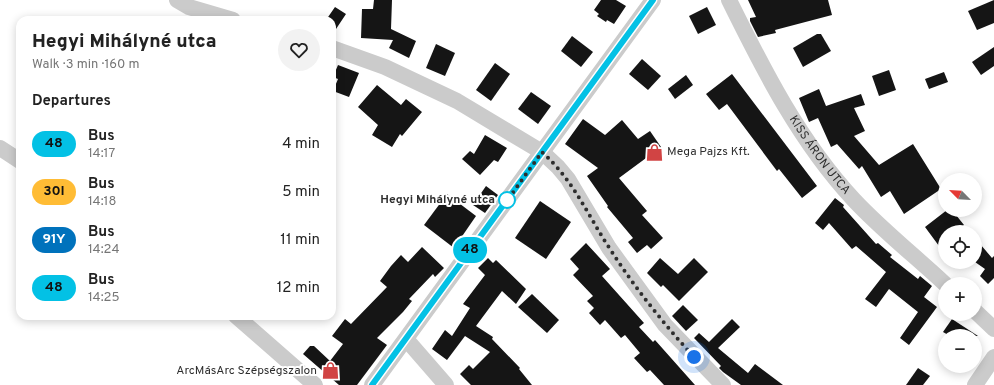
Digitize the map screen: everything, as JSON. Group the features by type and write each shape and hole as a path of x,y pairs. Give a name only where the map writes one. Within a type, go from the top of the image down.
{"street":[{"path":"372,385 653,0"},
{"name":"KISS ÁRON UTCA","path":"729,0 780,98 816,154 854,200 938,278"},
{"path":"183,9 215,16"},
{"path":"336,49 385,67 457,101 542,152 568,179 609,248 665,325 723,385"},
{"path":"0,148 16,158"},
{"path":"982,318 994,329"},
{"path":"241,320 315,385"},
{"path":"406,339 446,385"},
{"path":"975,385 994,357"}],"building":[{"path":"374,0 392,0 391,29 416,41 409,58 389,48 393,40 361,38 362,9 373,9"},
{"path":"601,0 616,0 626,6 614,24 607,20 606,22 597,16 599,14 594,10"},
{"path":"748,0 828,0 832,15 775,30 776,33 758,37 750,21 750,18 756,17"},
{"path":"994,0 994,23 977,30 968,11"},
{"path":"335,7 346,14 336,29 336,16 329,16"},
{"path":"707,7 716,25 698,34 689,16"},
{"path":"817,34 821,34 831,51 803,67 793,48"},
{"path":"572,36 593,52 581,67 561,51"},
{"path":"436,44 455,53 445,76 426,68"},
{"path":"994,47 994,66 981,75 972,62"},
{"path":"642,59 661,76 648,90 629,74"},
{"path":"495,63 510,74 491,101 476,90"},
{"path":"338,65 359,73 349,97 336,92 336,84 338,79 336,78 336,70"},
{"path":"889,70 896,90 879,96 872,76"},
{"path":"944,72 948,82 929,89 925,79"},
{"path":"732,74 817,186 802,198 779,169 777,171 727,104 719,110 706,94"},
{"path":"686,75 693,85 675,99 668,89"},
{"path":"377,85 401,105 406,99 422,112 402,136 400,134 392,147 372,135 378,125 358,107"},
{"path":"819,89 826,106 861,94 865,105 854,108 865,131 854,136 879,165 913,144 938,184 938,191 904,214 890,191 881,197 862,166 859,169 837,144 831,147 818,118 809,122 799,98"},
{"path":"531,92 551,106 538,124 518,109"},
{"path":"583,119 605,135 622,120 638,139 650,131 661,147 619,178 647,211 642,215 663,238 651,249 647,245 637,253 628,242 633,238 607,207 608,206 587,176 598,168 565,144"},
{"path":"485,135 507,148 498,162 494,160 480,175 462,159 470,151 474,154"},
{"path":"486,186 498,195 485,213 473,205"},
{"path":"447,194 476,216 454,248 424,225"},
{"path":"835,198 844,205 843,207 876,244 878,243 892,255 890,257 918,279 920,276 932,286 924,297 937,307 909,345 900,338 918,312 889,289 876,307 865,299 886,272 856,246 852,249 829,223 823,230 815,223"},
{"path":"540,201 571,222 546,259 515,238"},
{"path":"938,217 958,217 964,225 938,225 938,245 925,227"},
{"path":"586,243 610,269 602,276 644,323 639,327 653,342 655,340 695,385 664,385 650,370 647,372 634,358 640,353 625,335 621,338 605,320 600,325 589,313 594,308 587,301 593,296 573,275 579,269 570,259"},
{"path":"982,246 992,258 994,256 994,278 988,284 980,276 985,269 982,267"},
{"path":"422,247 444,268 435,277 433,274 409,299 412,301 403,312 377,338 387,345 357,385 339,385 303,354 310,346 314,346 330,361 343,344 332,336 345,319 351,324 387,287 380,281 401,255 408,262"},
{"path":"488,258 493,263 496,260 526,289 516,304 502,291 476,326 493,337 492,339 520,368 519,369 532,385 471,385 460,374 469,365 473,369 490,352 465,336 447,360 432,349 445,330 452,336 470,308 463,304 485,275 478,268"},
{"path":"660,258 678,274 694,258 708,272 679,301 663,285 661,287 647,273"},
{"path":"532,294 559,320 547,333 518,307"},
{"path":"683,305 698,320 686,331 672,316"},
{"path":"732,319 740,327 718,348 748,373 755,364 783,385 741,385 719,368 721,366 694,338 699,333 709,342"},
{"path":"951,321 955,321 967,329 945,329"},
{"path":"918,368 930,376 923,385 906,385"}],"bus line":[{"name":"48","path":"372,385 653,0"}],"place":[{"name":"Mega Pajzs Kft.","path":"654,152"},
{"name":"Hegyi Mihályné utca","path":"507,200"},
{"name":"ArcMásArc Szépségszalon","path":"330,371"}],"route":[{"path":"507,200 506,202 542,152 568,179 609,248 635,286 665,325 694,357"}]}
